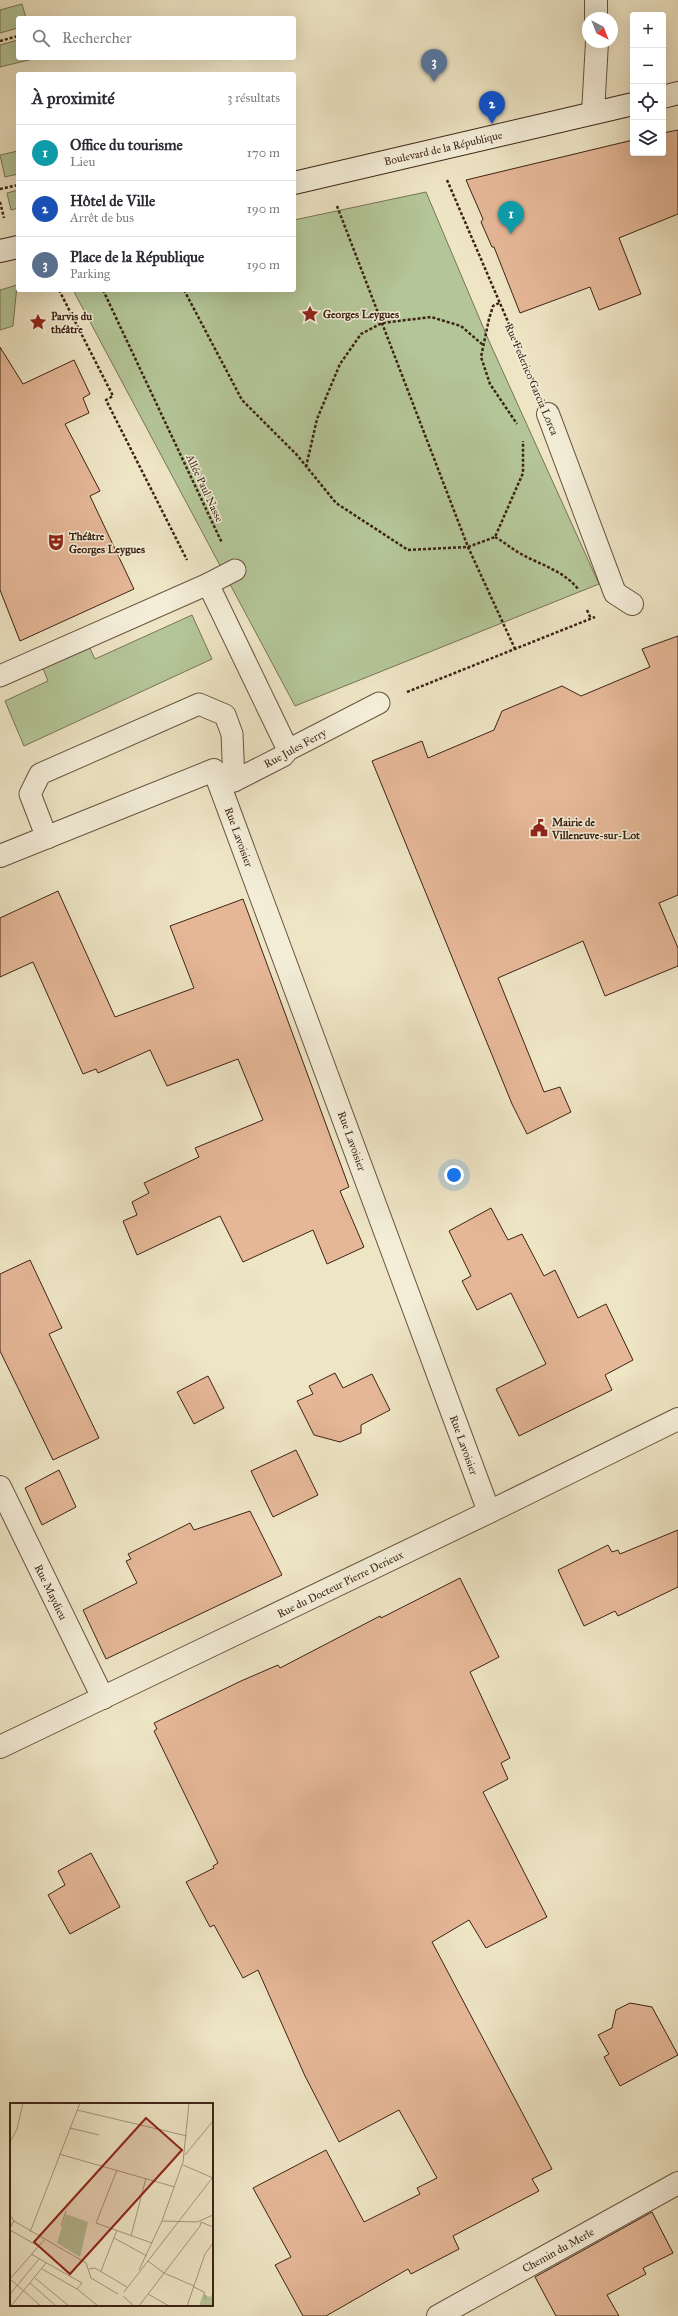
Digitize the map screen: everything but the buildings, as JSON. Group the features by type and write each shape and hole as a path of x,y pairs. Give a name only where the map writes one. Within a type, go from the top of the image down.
{"street":[{"path":"596,0 596,12"},
{"path":"592,113 597,48"},
{"path":"666,96 678,93"},
{"name":"Boulevard de la République","path":"296,182 630,105"},
{"path":"0,251 16,247"},
{"name":"Rue Federico Garcia Lorca","path":"548,414 615,593 632,604"},
{"path":"0,856 214,770"},
{"name":"Rue Lavoisier","path":"214,770 489,1512"},
{"name":"Rue du Docteur Pierre Derieux","path":"0,1747 489,1512 678,1419"},
{"name":"Rue Maydieu","path":"0,1487 103,1698"},
{"name":"Chemin du Merle","path":"438,2316 678,2183"}],"lane":[{"path":"0,676 204,585 234,570"},
{"path":"204,585 288,750"},
{"path":"47,838 30,794 40,774 199,704 225,715 232,734 234,781"},
{"name":"Rue Jules Ferry","path":"234,781 283,756 288,750 378,704"},
{"path":"214,770 234,781"}],"path":[{"path":"0,41 16,37"},
{"name":"Rue Federico Garcia Lorca","path":"434,150 548,414"},
{"path":"326,175 468,547 515,649"},
{"path":"0,189 16,185"},
{"path":"60,292 113,396 106,400 204,585"},
{"name":"Allée Paul Nasse","path":"104,292 234,570"},
{"path":"185,292 242,400 306,467 336,503 408,550 468,547 495,537 523,473 522,436"},
{"path":"499,303 493,306 481,357 490,384 521,430"},
{"path":"306,467 317,420 340,364 361,334 382,324 431,317 461,326 483,345"},
{"path":"495,537 519,553 547,568 564,574 578,588 581,594"},
{"path":"378,704 591,619 586,606"}],"green space":[{"path":"22,4 25,16 16,16 16,29 0,33 0,10"},
{"path":"16,41 16,60 29,60 0,67 0,45"},
{"path":"16,151 16,174 5,177 0,155"},
{"path":"16,191 16,209 11,210 7,193"},
{"path":"426,192 489,341 599,584 295,706 74,292 296,292 296,220"},
{"path":"16,285 13,326 0,330 0,290"},
{"path":"192,615 212,659 24,746 5,701 48,681 42,666 88,644 95,659"}],"place":[{"name":"Place de la République","path":"434,82"},
{"name":"Hôtel de Ville","path":"492,124"},
{"name":"Office du tourisme","path":"511,234"},
{"name":"Georges Leygues","path":"310,314"},
{"name":"Parvis du théâtre","path":"38,322"},
{"name":"Théâtre Georges Leygues","path":"56,542"},
{"name":"Mairie de Villeneuve-sur-Lot","path":"539,828"}]}
